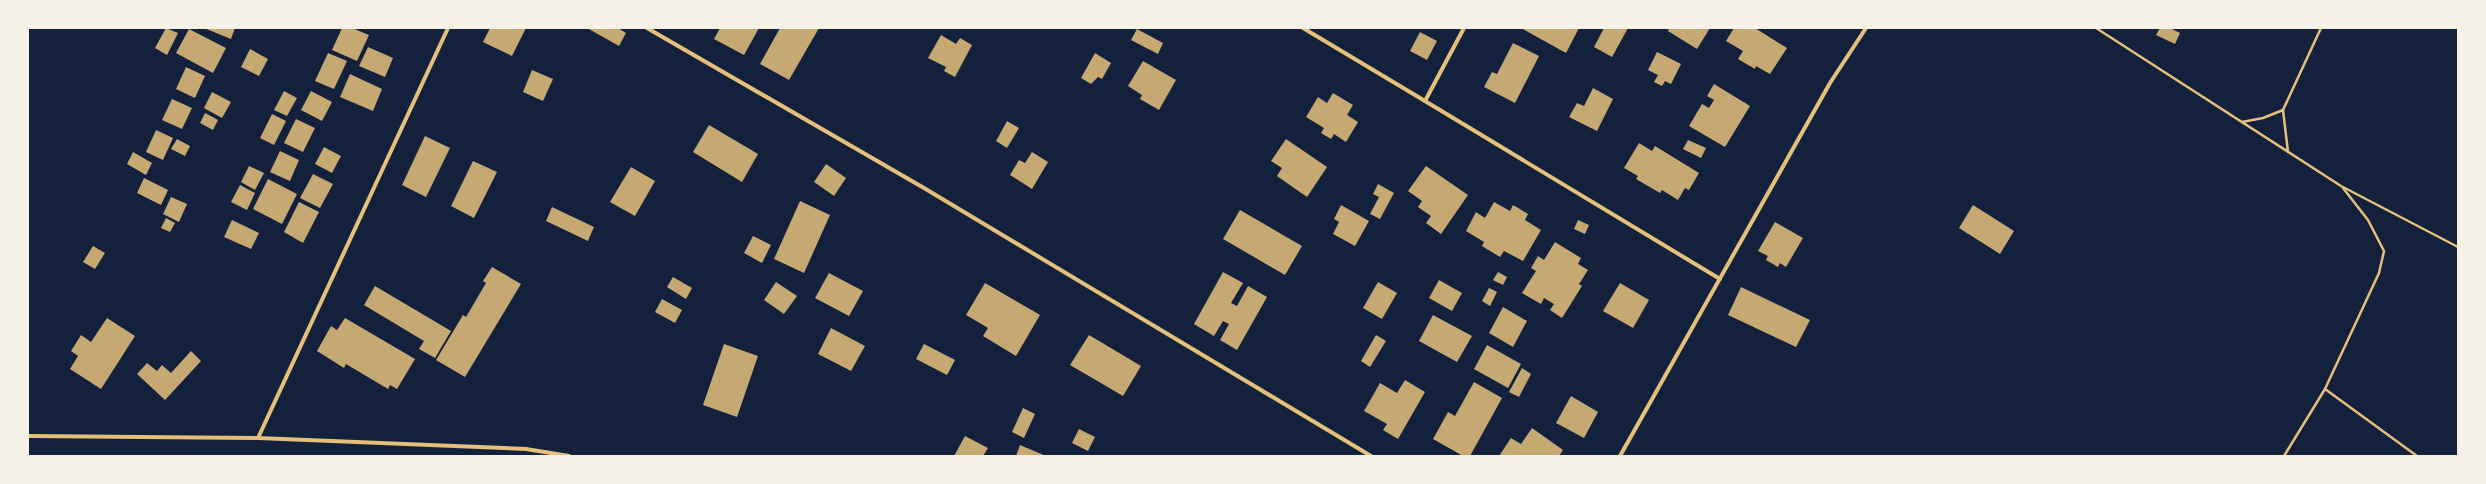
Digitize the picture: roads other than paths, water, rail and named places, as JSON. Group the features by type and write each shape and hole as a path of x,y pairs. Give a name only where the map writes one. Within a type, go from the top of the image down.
{"street":[{"path":"258,438 448,28"},
{"path":"647,28 924,188 1371,456"},
{"path":"1303,28 1720,279"},
{"path":"1425,101 1464,28"},
{"path":"1620,456 1830,83 1866,28"},
{"path":"28,436 258,438 526,449 569,456"}]}
